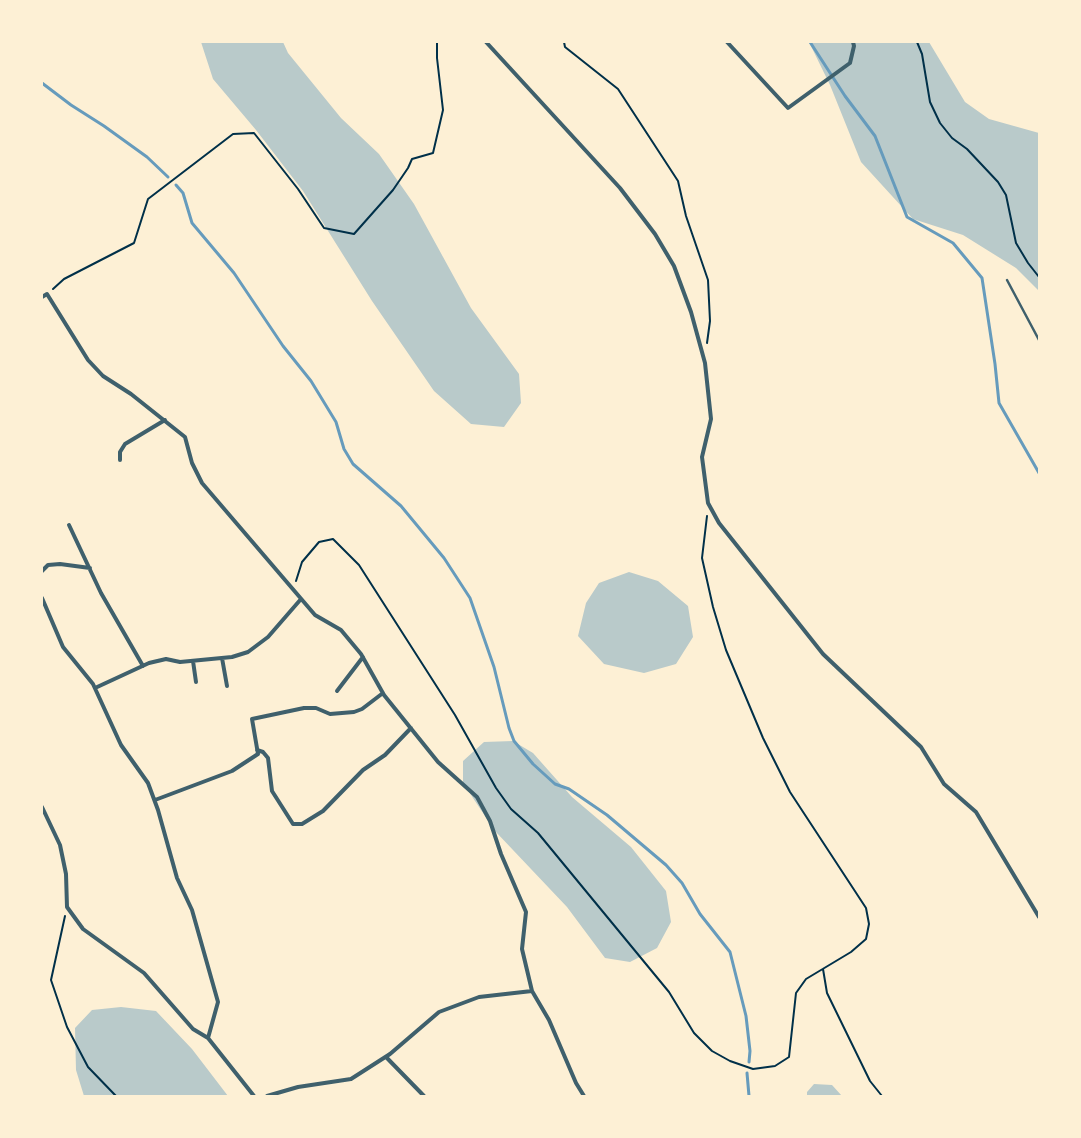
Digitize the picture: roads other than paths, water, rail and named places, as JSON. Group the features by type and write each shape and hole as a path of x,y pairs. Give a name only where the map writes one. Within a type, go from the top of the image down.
{"street":[{"path":"486,42 620,188 655,234 674,266 691,312 705,363 711,419 702,457 708,503 719,523 823,654 921,747 944,784 976,812 1039,917"},
{"path":"727,42 788,108 850,63 854,46 853,42"},
{"path":"42,297 47,294 88,360 103,376 131,394 185,436 192,463 202,484 315,615 341,630 363,657 383,693 438,762 477,797 490,821 501,854 526,912 522,949 532,991 549,1020 576,1083 584,1096"},
{"path":"120,460 120,452 125,444 165,420"},
{"path":"69,525 101,593 143,666"},
{"path":"42,571 48,565 60,564 90,568"},
{"path":"42,598 63,647 95,688 120,745 148,783 177,878 192,910 218,1002 208,1038"},
{"path":"95,688 143,666 166,659 180,662 193,661 232,657 248,652 268,637 301,599"},
{"path":"337,691 363,657"},
{"path":"222,658 227,686"},
{"path":"193,661 196,682"},
{"path":"154,800 232,771 258,754 252,720 304,708 316,708 330,714 354,712 362,709 383,693"},
{"path":"257,750 263,752 268,758 272,791 293,824 302,824 323,810 363,770 385,755 411,728"},
{"path":"42,807 60,845 66,874 66,907 83,929 144,973 193,1029 208,1038 238,1078 254,1096"},
{"path":"267,1096 298,1087 351,1079 386,1057 439,1012 479,997 532,991"},
{"path":"386,1057 424,1096"}],"lane":[{"path":"1007,280 1039,340"}],"waterway":[{"path":"810,42 845,96 875,136 907,217 953,243 982,278 995,364 999,403 1039,473"},
{"path":"42,83 71,105 104,126 147,157 168,177"},
{"path":"176,185 183,193 192,223 234,273 283,346 311,381 336,422 344,449 353,464 401,506 444,558 470,598 494,667 509,728 514,741 533,764 555,784 569,789 607,815 666,865 682,883 700,914 730,952 746,1016 750,1051 749,1062"},
{"path":"747,1073 749,1096"}]}
